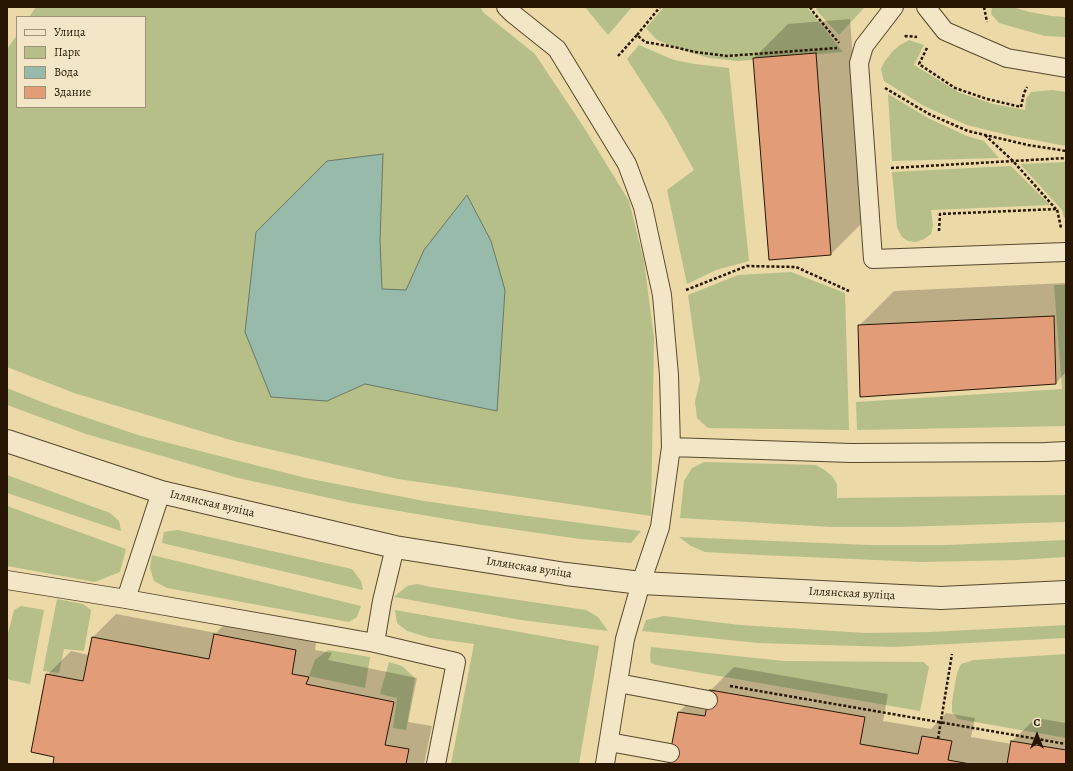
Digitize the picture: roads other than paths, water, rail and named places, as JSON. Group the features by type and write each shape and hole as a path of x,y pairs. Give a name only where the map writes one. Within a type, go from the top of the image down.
{"street":[{"name":"Іллянская вуліца","path":"7,441 161,492 395,547 566,574 641,583 941,598 1066,592"}],"lane":[{"path":"506,7 557,49 627,164 643,207 662,295 669,375 671,447 660,527 641,583 625,639 605,764"},
{"path":"894,7 864,46 859,63 873,259 1066,252"},
{"path":"926,7 945,32 1007,58 1066,68"},
{"path":"671,447 851,453 1066,451"},
{"path":"126,598 161,492"},
{"path":"375,643 382,601 395,547"},
{"path":"7,580 126,598 375,643 456,662 436,764"},
{"path":"618,683 708,700"},
{"path":"609,742 670,753"}],"water":[{"path":"383,154 380,240 382,289 406,290 424,250 467,195 491,241 505,290 497,411 365,384 327,401 271,397 245,332 256,232 327,161"}]}
